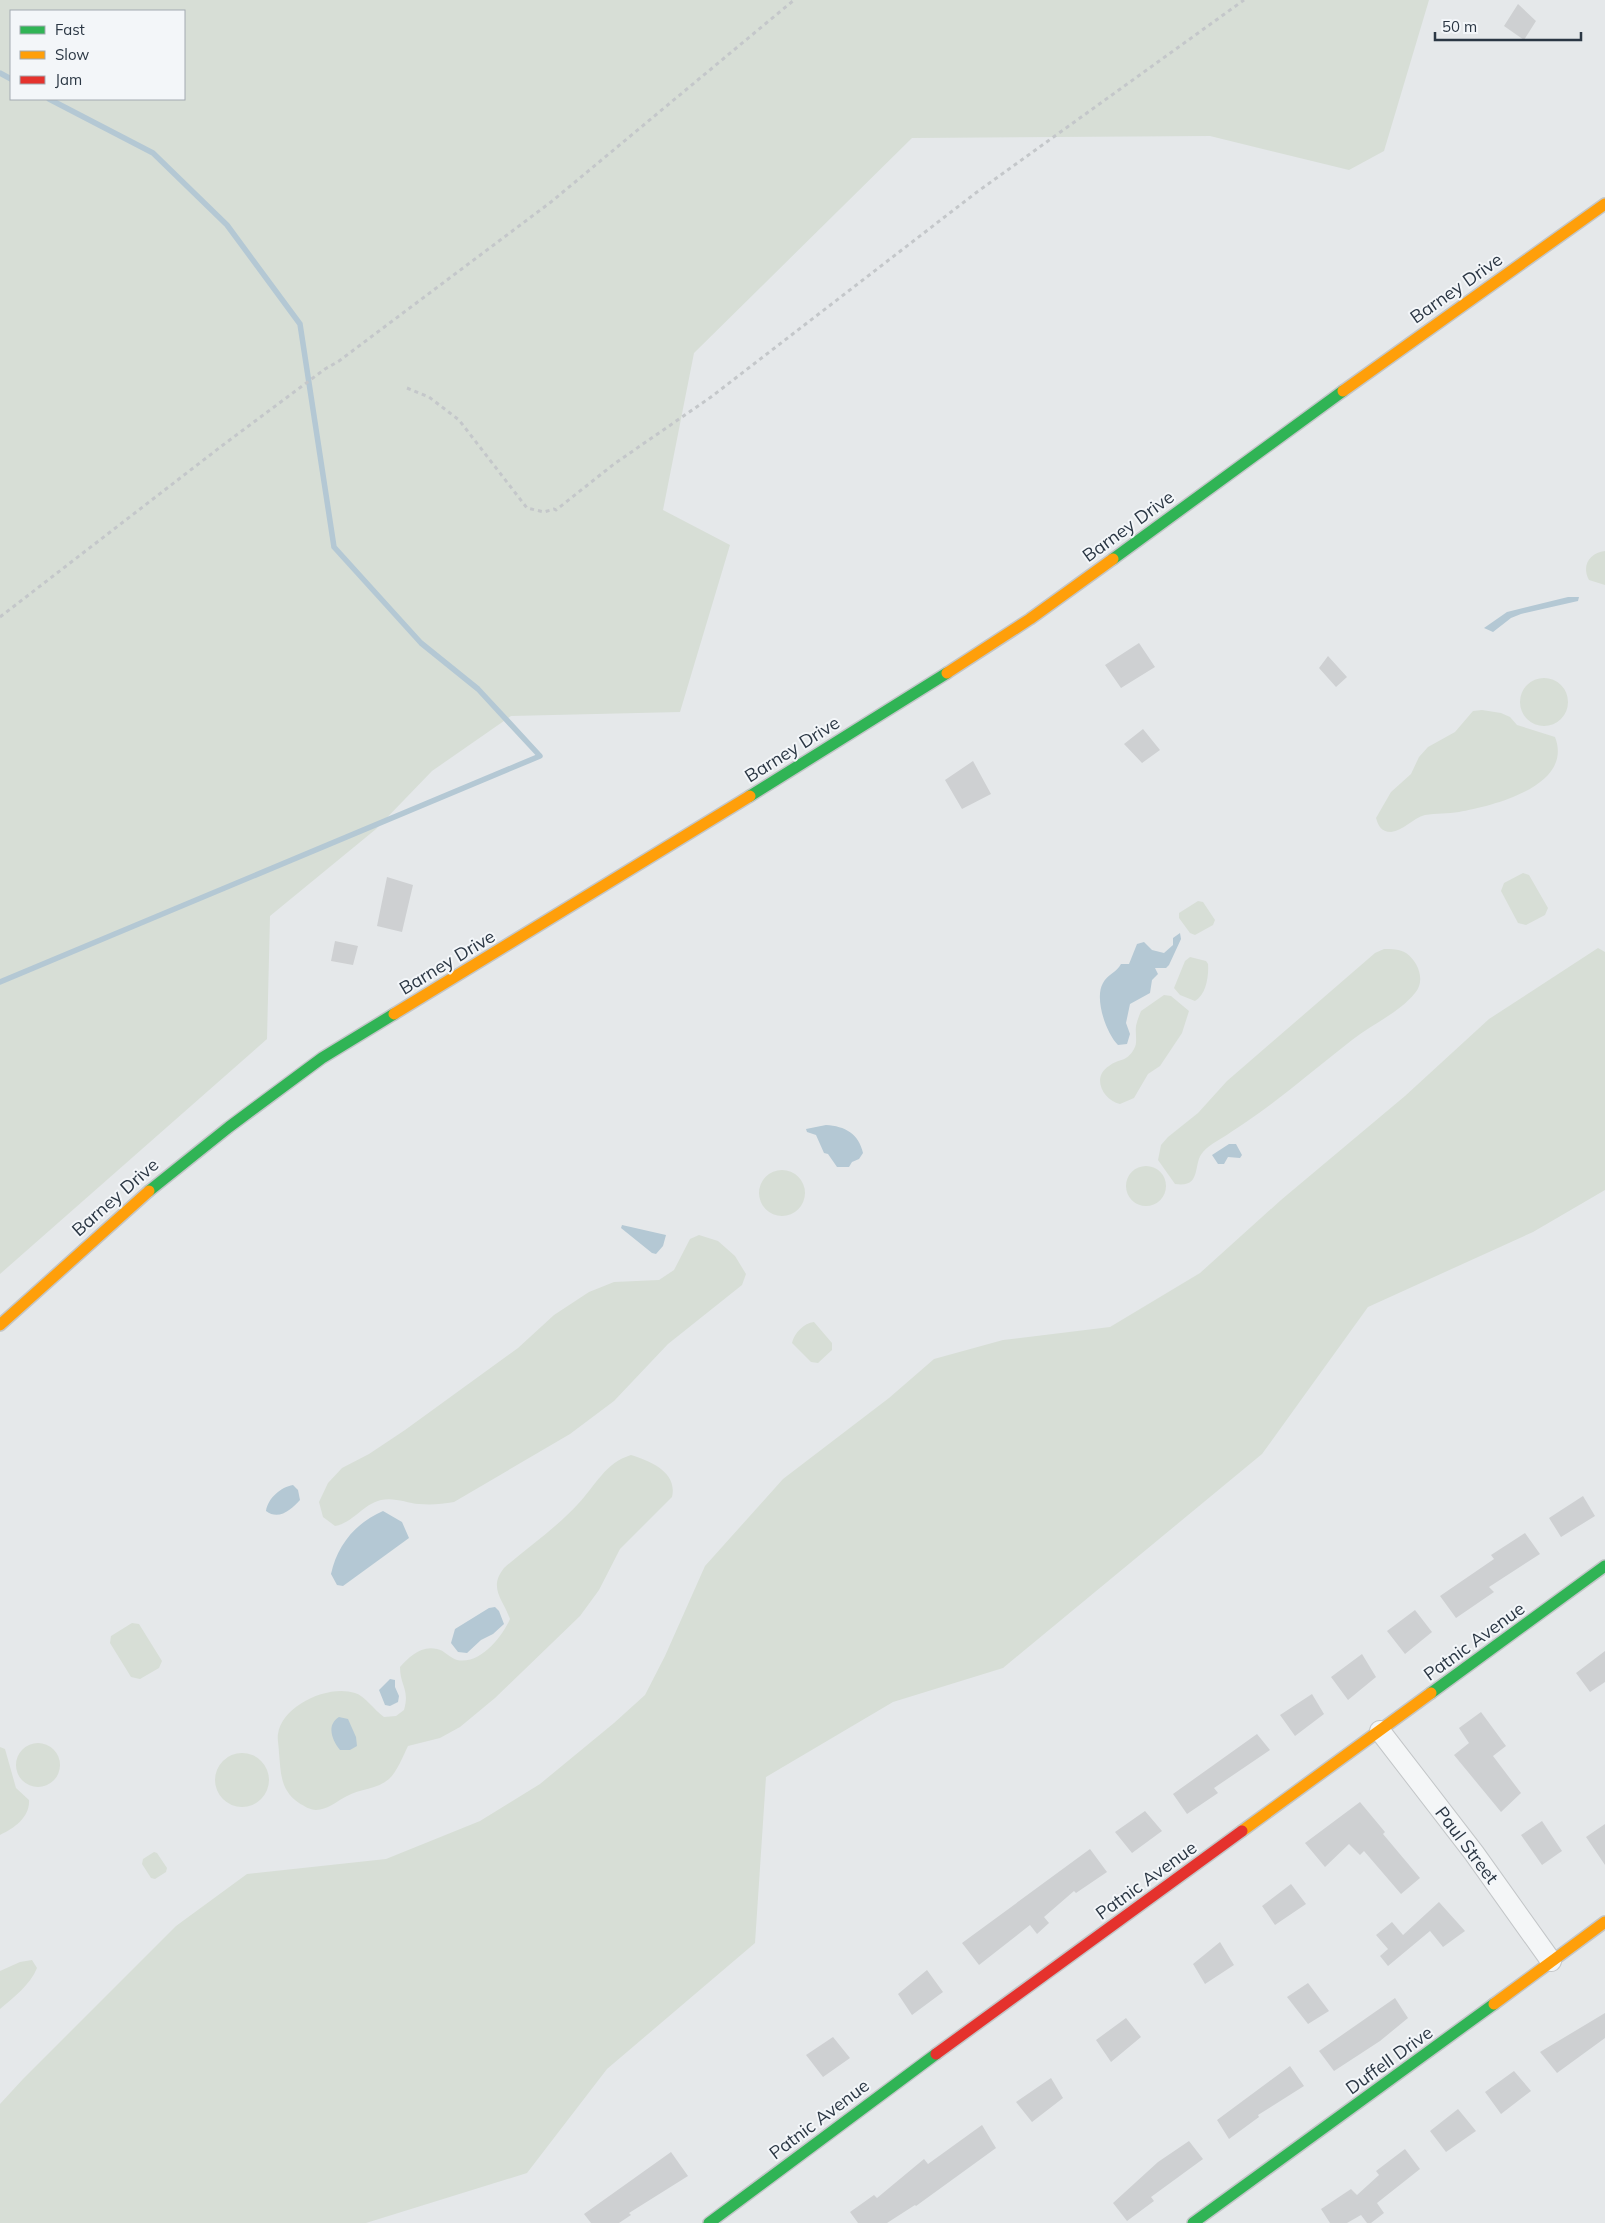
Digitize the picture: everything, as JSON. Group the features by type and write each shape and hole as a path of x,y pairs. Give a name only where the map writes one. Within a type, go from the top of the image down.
{"street":[{"name":"Barney Drive","path":"0,1324 138,1200 229,1127 322,1058 895,707 1030,620 1413,340 1605,204"},
{"name":"Patnic Avenue","path":"709,2223 895,2084 1605,1566"},
{"name":"Paul Street","path":"1380,1731 1474,1853 1551,1961"},
{"name":"Duffell Drive","path":"1193,2223 1377,2091 1605,1922"}],"path":[{"path":"0,617 223,445 325,369 339,361 551,202 794,0"},
{"path":"408,388 429,397 459,420 527,508 544,512 556,510 614,464 711,396 977,192 1244,0"}],"shaded area":[{"path":"0,0 1429,0 1384,151 1349,170 1210,136 912,138 694,353 663,510 730,545 680,712 511,716 432,771 376,829 270,916 267,1039 0,1274"},
{"path":"1605,551 1605,585 1589,580 1586,569 1591,557"},
{"path":"1539,678 1549,678 1561,685 1568,697 1568,707 1561,719 1549,726 1539,726 1531,722 1524,715 1520,707 1520,697 1524,689 1531,682"},
{"path":"1482,710 1501,713 1510,717 1517,725 1555,737 1558,754 1553,769 1542,781 1527,791 1509,799 1459,812 1425,815 1391,832 1382,829 1376,818 1391,792 1411,774 1419,757 1428,747 1455,732 1473,711"},
{"path":"1523,873 1529,875 1548,908 1545,915 1526,925 1518,923 1501,891 1504,883"},
{"path":"1198,901 1203,902 1215,920 1213,925 1195,935 1190,933 1179,918 1179,913"},
{"path":"1598,948 1605,952 1605,1190 1533,1232 1368,1307 1262,1454 1003,1668 893,1702 766,1777 755,1943 607,2069 527,2173 366,2223 0,2223 0,2104 176,1926 247,1874 386,1859 480,1821 540,1784 645,1695 665,1656 705,1566 783,1479 889,1398 934,1359 1003,1340 1110,1327 1200,1273 1281,1200 1405,1096 1489,1019"},
{"path":"1384,949 1404,952 1417,966 1420,983 1409,1000 1352,1040 1271,1104 1209,1146 1200,1157 1193,1179 1184,1184 1175,1184 1158,1160 1161,1145 1168,1137 1198,1113 1227,1081 1375,953"},
{"path":"1190,957 1206,961 1208,964 1206,985 1202,994 1195,1001 1180,995 1174,988 1185,961"},
{"path":"1164,995 1171,996 1189,1011 1182,1033 1160,1066 1148,1074 1134,1098 1120,1104 1114,1102 1101,1088 1101,1076 1109,1066 1131,1053 1136,1044 1136,1026 1141,1011"},
{"path":"1146,1166 1160,1172 1166,1186 1160,1200 1146,1206 1132,1200 1126,1186 1132,1172"},
{"path":"782,1170 795,1174 801,1180 805,1193 801,1206 795,1212 782,1216 769,1212 763,1206 759,1193 763,1180 769,1174"},
{"path":"699,1235 718,1241 735,1256 746,1274 742,1285 668,1344 614,1401 570,1434 454,1502 424,1504 386,1499 369,1505 347,1521 335,1526 323,1517 319,1502 328,1483 342,1468 369,1454 405,1430 518,1348 554,1315 589,1292 614,1282 659,1280 674,1270 690,1239"},
{"path":"814,1322 832,1343 832,1350 818,1363 811,1362 792,1343 800,1329"},
{"path":"631,1455 654,1464 667,1474 673,1488 672,1497 620,1549 599,1590 580,1616 495,1698 460,1727 440,1738 408,1746 395,1772 385,1782 352,1794 320,1810 309,1809 288,1793 280,1767 278,1734 281,1724 288,1714 308,1699 320,1694 344,1691 359,1695 384,1717 396,1716 404,1710 406,1703 400,1667 411,1656 421,1650 431,1648 445,1652 457,1660 466,1660 482,1654 502,1634 510,1619 497,1588 499,1575 504,1568 569,1513 614,1463"},
{"path":"132,1623 139,1624 162,1661 159,1668 140,1679 131,1677 110,1643 111,1636"},
{"path":"42,1743 54,1749 59,1756 59,1774 54,1781 47,1786 34,1787 22,1781 17,1774 16,1761 22,1749 29,1744"},
{"path":"0,1747 5,1749 16,1788 29,1800 29,1806 20,1821 0,1835"},
{"path":"237,1753 247,1753 257,1757 265,1765 269,1780 265,1795 257,1803 247,1807 237,1807 227,1803 219,1795 215,1785 215,1775 219,1765 227,1757"},
{"path":"154,1852 157,1853 167,1868 166,1872 155,1879 151,1878 142,1864 143,1859"},
{"path":"32,1960 37,1968 34,1974 21,1990 0,2009 0,1971 20,1962"}],"water":[{"path":"1568,597 1579,597 1578,601 1511,618 1493,632 1484,628 1507,612"},
{"path":"1180,933 1181,939 1169,965 1166,968 1155,968 1158,974 1152,980 1150,993 1130,1004 1126,1023 1130,1034 1127,1044 1118,1045 1109,1032 1103,1015 1100,997 1103,983 1121,964 1129,964 1137,944 1144,942 1152,950 1164,953 1173,945 1173,938"},
{"path":"826,1125 839,1127 850,1132 861,1146 863,1153 849,1167 837,1167 828,1154 824,1153 816,1135 807,1132 806,1129"},
{"path":"1229,1144 1236,1144 1242,1155 1240,1158 1228,1157 1224,1164 1218,1164 1212,1155"},
{"path":"622,1225 666,1235 663,1246 656,1254 652,1253 621,1228"},
{"path":"293,1485 298,1490 300,1500 297,1503 285,1513 276,1515 266,1511 269,1502 276,1494 284,1488"},
{"path":"383,1511 402,1522 409,1538 343,1586 337,1585 331,1574 343,1545 349,1536 364,1522"},
{"path":"495,1607 499,1611 504,1624 493,1634 481,1640 467,1653 458,1652 451,1643 455,1629 489,1608"},
{"path":"390,1679 395,1680 395,1687 399,1696 398,1702 390,1706 385,1705 379,1690"},
{"path":"339,1717 348,1719 356,1737 357,1746 350,1750 340,1750 333,1737 331,1728"}],"building":[{"path":"1518,4 1536,21 1524,40 1504,26"},
{"path":"1139,643 1155,667 1121,688 1105,665"},
{"path":"1328,656 1347,677 1336,687 1319,668"},
{"path":"1143,729 1160,750 1142,763 1124,744"},
{"path":"973,761 991,794 962,809 945,780"},
{"path":"387,877 413,885 402,932 377,926"},
{"path":"335,941 358,946 353,965 331,961"},
{"path":"1583,1496 1595,1516 1561,1537 1549,1518"},
{"path":"1525,1533 1540,1554 1489,1587 1494,1592 1456,1618 1440,1596 1494,1559 1491,1555"},
{"path":"1415,1610 1432,1632 1405,1654 1387,1631"},
{"path":"1605,1651 1605,1682 1590,1692 1576,1673"},
{"path":"1362,1654 1376,1677 1348,1700 1331,1677"},
{"path":"1312,1694 1324,1714 1295,1736 1280,1715"},
{"path":"1481,1712 1506,1746 1493,1756 1521,1793 1501,1812 1454,1755 1469,1743 1459,1728"},
{"path":"1257,1734 1270,1750 1214,1788 1218,1793 1187,1814 1173,1794"},
{"path":"1360,1802 1385,1832 1383,1834 1420,1878 1401,1894 1364,1851 1360,1855 1349,1844 1325,1867 1305,1843"},
{"path":"1145,1811 1162,1831 1132,1853 1115,1832"},
{"path":"1542,1821 1562,1851 1542,1865 1521,1835"},
{"path":"1605,1824 1605,1865 1586,1837"},
{"path":"1090,1849 1107,1872 1076,1893 1074,1891 1044,1917 1049,1923 1037,1934 1030,1925 979,1965 962,1943"},
{"path":"1291,1884 1306,1904 1275,1925 1262,1906"},
{"path":"1439,1902 1465,1931 1443,1947 1430,1931 1388,1966 1380,1956 1388,1949 1376,1935 1392,1922 1403,1935"},
{"path":"1220,1942 1234,1965 1205,1984 1193,1964"},
{"path":"927,1970 943,1992 912,2015 898,1994"},
{"path":"1308,1983 1329,2011 1308,2024 1287,1997"},
{"path":"1395,1998 1408,2018 1380,2041 1334,2071 1319,2051"},
{"path":"1605,2013 1605,2038 1557,2073 1540,2052"},
{"path":"1126,2018 1141,2037 1111,2062 1096,2040"},
{"path":"833,2037 850,2058 823,2077 806,2055"},
{"path":"1290,2066 1304,2086 1258,2115 1259,2117 1229,2139 1217,2120"},
{"path":"1514,2071 1531,2091 1501,2114 1485,2092"},
{"path":"1051,2078 1063,2098 1032,2122 1016,2102"},
{"path":"1458,2109 1476,2131 1446,2152 1430,2131"},
{"path":"982,2125 996,2148 916,2206 887,2223 858,2223 850,2212 874,2195 877,2198 924,2159 928,2164"},
{"path":"1189,2141 1203,2159 1151,2197 1154,2201 1127,2221 1113,2203 1158,2162"},
{"path":"1405,2149 1420,2169 1377,2203 1384,2213 1371,2223 1367,2223 1361,2215 1347,2223 1330,2223 1321,2209 1351,2189 1357,2195 1379,2175 1376,2171"},
{"path":"671,2152 688,2176 629,2213 631,2215 619,2223 591,2223 584,2214"}],"waterway":[{"path":"0,73 10,78"},
{"path":"0,982 540,756 478,689 421,643 334,547 300,324 227,225 153,153 51,100"}],"traffic: fast":[{"path":"1113,559 1343,391"},
{"path":"750,796 947,673"},
{"path":"149,1191 229,1127 322,1058 394,1014"},
{"path":"1431,1693 1605,1566"},
{"path":"1193,2223 1494,2004"},
{"path":"709,2223 936,2054"}],"traffic: slow":[{"path":"1343,391 1605,204"},
{"path":"947,673 1030,619 1113,559"},
{"path":"394,1014 750,796"},
{"path":"0,1325 149,1191"},
{"path":"1242,1831 1431,1693"},
{"path":"1494,2004 1605,1922"}],"traffic: jam":[{"path":"936,2054 1242,1831"}]}
